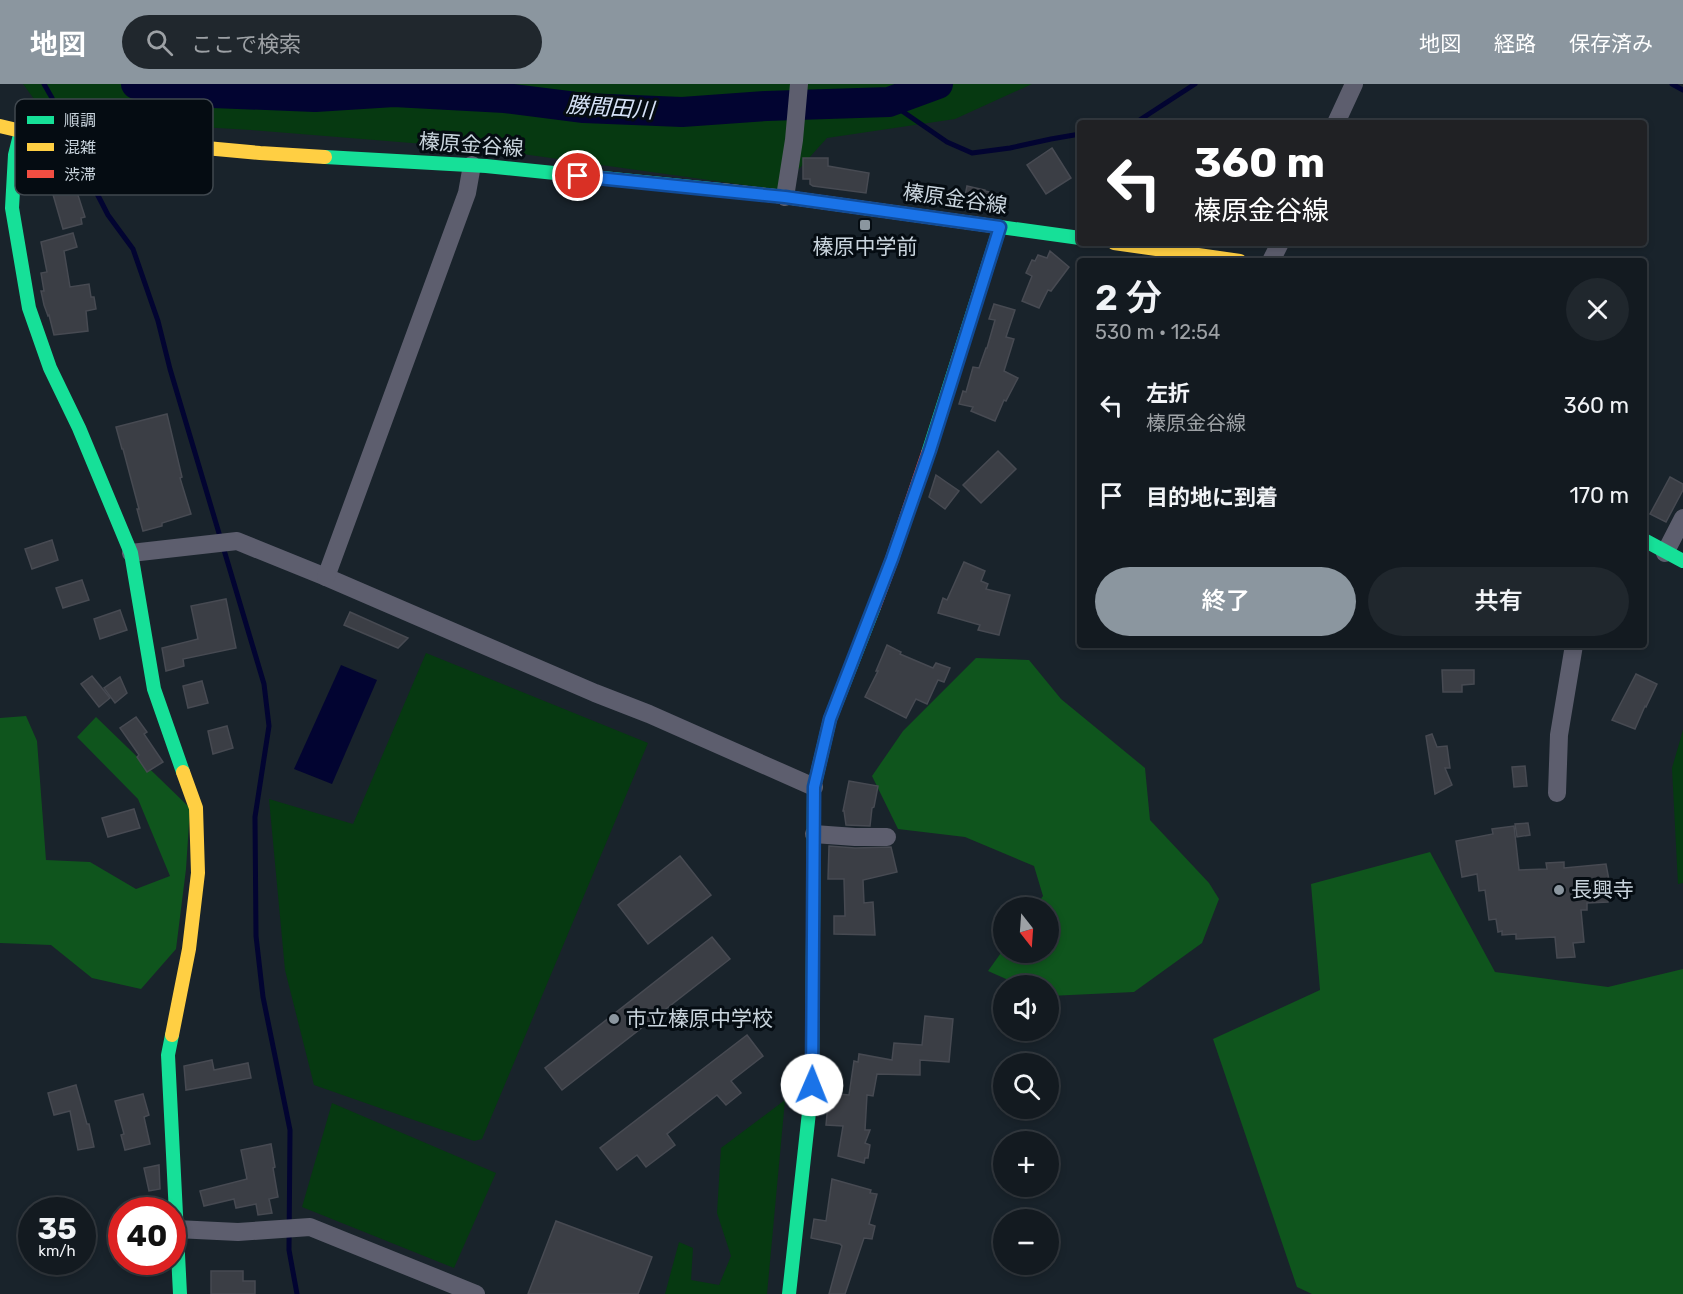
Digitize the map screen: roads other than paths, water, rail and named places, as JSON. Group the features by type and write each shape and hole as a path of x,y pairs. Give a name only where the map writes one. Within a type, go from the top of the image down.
{"street":[{"path":"785,197 794,140 799,84"},
{"path":"1337,120 1354,84"},
{"name":"榛原金谷線","path":"0,126 15,129"},
{"name":"榛原金谷線","path":"213,149 472,165 785,197 1077,238"},
{"path":"15,155 12,208 29,308 50,368 79,428 130,553 154,688 196,808 197,884 189,949 168,1055 175,1197"},
{"path":"326,577 467,193 472,165"},
{"path":"789,1294 812,1085 814,787 830,719 892,559 930,450 1000,227"},
{"path":"1135,246 1219,258"},
{"path":"1665,553 1683,518"},
{"path":"130,553 237,541 703,737 814,787"},
{"path":"1647,542 1683,561"},
{"path":"1557,793 1559,735 1574,648"},
{"path":"814,834 887,837"},
{"path":"186,1229 238,1232 310,1227 476,1294"},
{"path":"179,1275 180,1294"}],"waterway":[{"path":"44,84 52,99"},
{"name":"勝間田川","path":"136,84 163,91 315,97 394,92 505,98 584,108 682,112 766,106 889,102 938,84"},
{"path":"1140,120 1195,84"},
{"path":"1672,84 1683,90"},
{"path":"889,102 947,142 972,153 1077,135"},
{"path":"98,195 108,215 133,249 158,321 170,369 264,684 269,726 255,817 256,936 263,997 290,1130 289,1250 297,1294"}],"place":[{"name":"榛原中学前","path":"865,225"},
{"name":"長興寺","path":"1559,890"},
{"name":"市立榛原中学校","path":"614,1019"}]}
